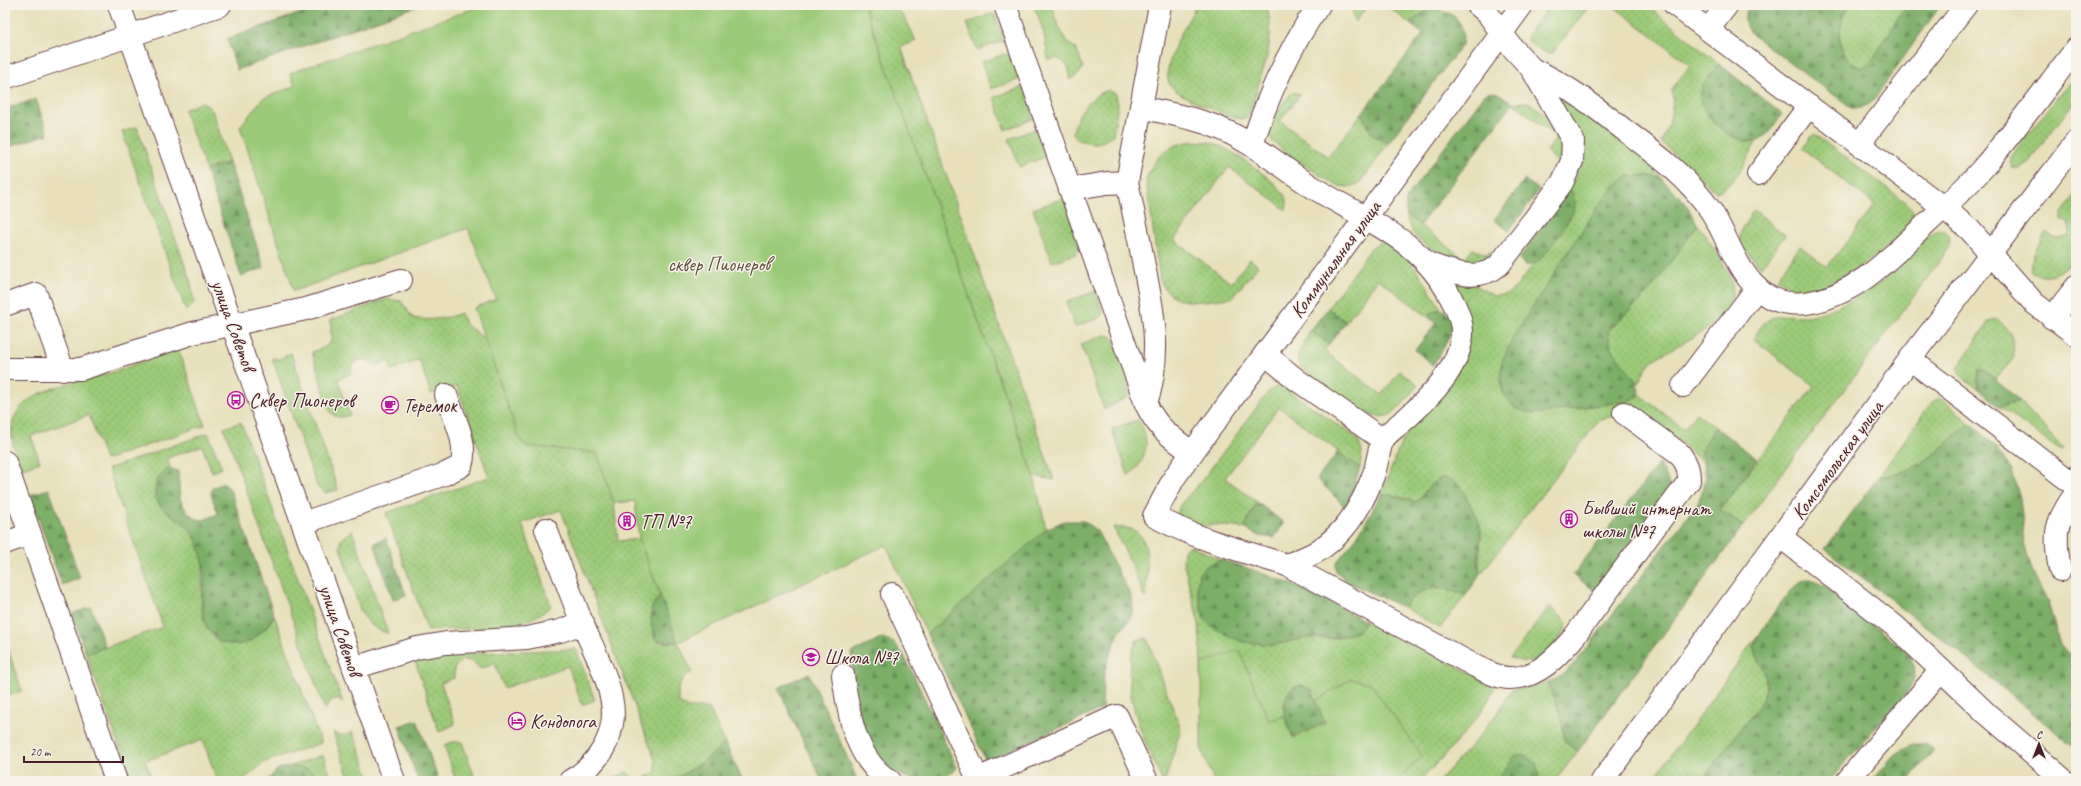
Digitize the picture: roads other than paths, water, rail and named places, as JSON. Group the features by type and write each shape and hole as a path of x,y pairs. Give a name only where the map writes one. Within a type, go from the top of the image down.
{"street":[{"name":"улица Советов","path":"119,5 304,523 394,781"},
{"path":"5,78 220,5"},
{"path":"1005,5 1146,404 1152,417 1161,429 1192,453"},
{"path":"1146,404 1152,385 1155,368 1156,329 1128,182 1160,5"},
{"path":"1252,145 1262,113 1280,71 1292,47 1319,5"},
{"path":"1429,264 1466,275 1482,275 1492,271 1499,265 1550,199 1569,170 1572,160 1573,141 1532,69 1501,34 1488,14 1478,5"},
{"name":"Коммунальная улица","path":"1287,565 1176,529 1154,516 1170,485 1192,453 1522,5"},
{"path":"1675,5 1944,208 1970,230 2034,303 2076,335"},
{"path":"1708,30 1727,5"},
{"path":"1859,144 1966,5"},
{"path":"1532,69 1555,79 1573,91 1674,169 1691,185 1712,212 1742,269 1757,288 1775,300 1786,303 1818,301 1837,294 1874,272 1944,208 1983,168 2076,49"},
{"path":"1758,174 1809,106"},
{"path":"1141,107 1213,125 1252,145 1313,187 1366,217 1407,244 1429,264 1457,308 1462,333 1461,344 1456,357 1439,384 1422,403 1383,440 1378,464 1366,495 1345,526 1331,540 1316,552 1287,565"},
{"name":"Комсомольская улица","path":"1602,781 1910,359 2076,142"},
{"path":"1070,189 1107,183 1128,182"},
{"path":"5,369 81,369 97,365 168,340 233,324 306,309 402,280"},
{"path":"2052,318 2076,287"},
{"path":"1683,386 1757,288"},
{"path":"5,305 36,294 62,370"},
{"path":"1265,354 1309,388 1383,440"},
{"path":"1910,359 2076,486"},
{"path":"304,523 445,474 461,466 463,459 462,443 446,395"},
{"path":"1287,565 1482,669 1508,678 1538,671 1561,652 1574,637 1689,481 1687,463 1680,454 1624,413"},
{"path":"5,462 116,781"},
{"path":"2060,570 2056,548 2056,531 2062,514 2076,493"},
{"path":"546,529 609,691 612,706 613,723 609,737 602,752 590,766 570,781"},
{"path":"5,543 30,534"},
{"path":"1781,537 1866,602 1918,647 1986,713 2065,781"},
{"path":"892,594 976,780 1117,716 1147,781"},
{"path":"354,668 417,648 446,643 527,638 560,631 583,623"},
{"path":"1848,781 1941,670"},
{"path":"843,675 848,707 857,737 873,767 890,781"}],"place":[{"name":"Сквер Пионеров","path":"236,400"},
{"name":"Теремок","path":"390,405"},
{"name":"Бывший интернат школы №7","path":"1569,519"},
{"name":"ТП №7","path":"627,521"},
{"name":"Школа №7","path":"811,657"},
{"name":"Кондопога","path":"517,721"}],"park label":[{"name":"сквер Пионеров","path":"719,264"}]}
